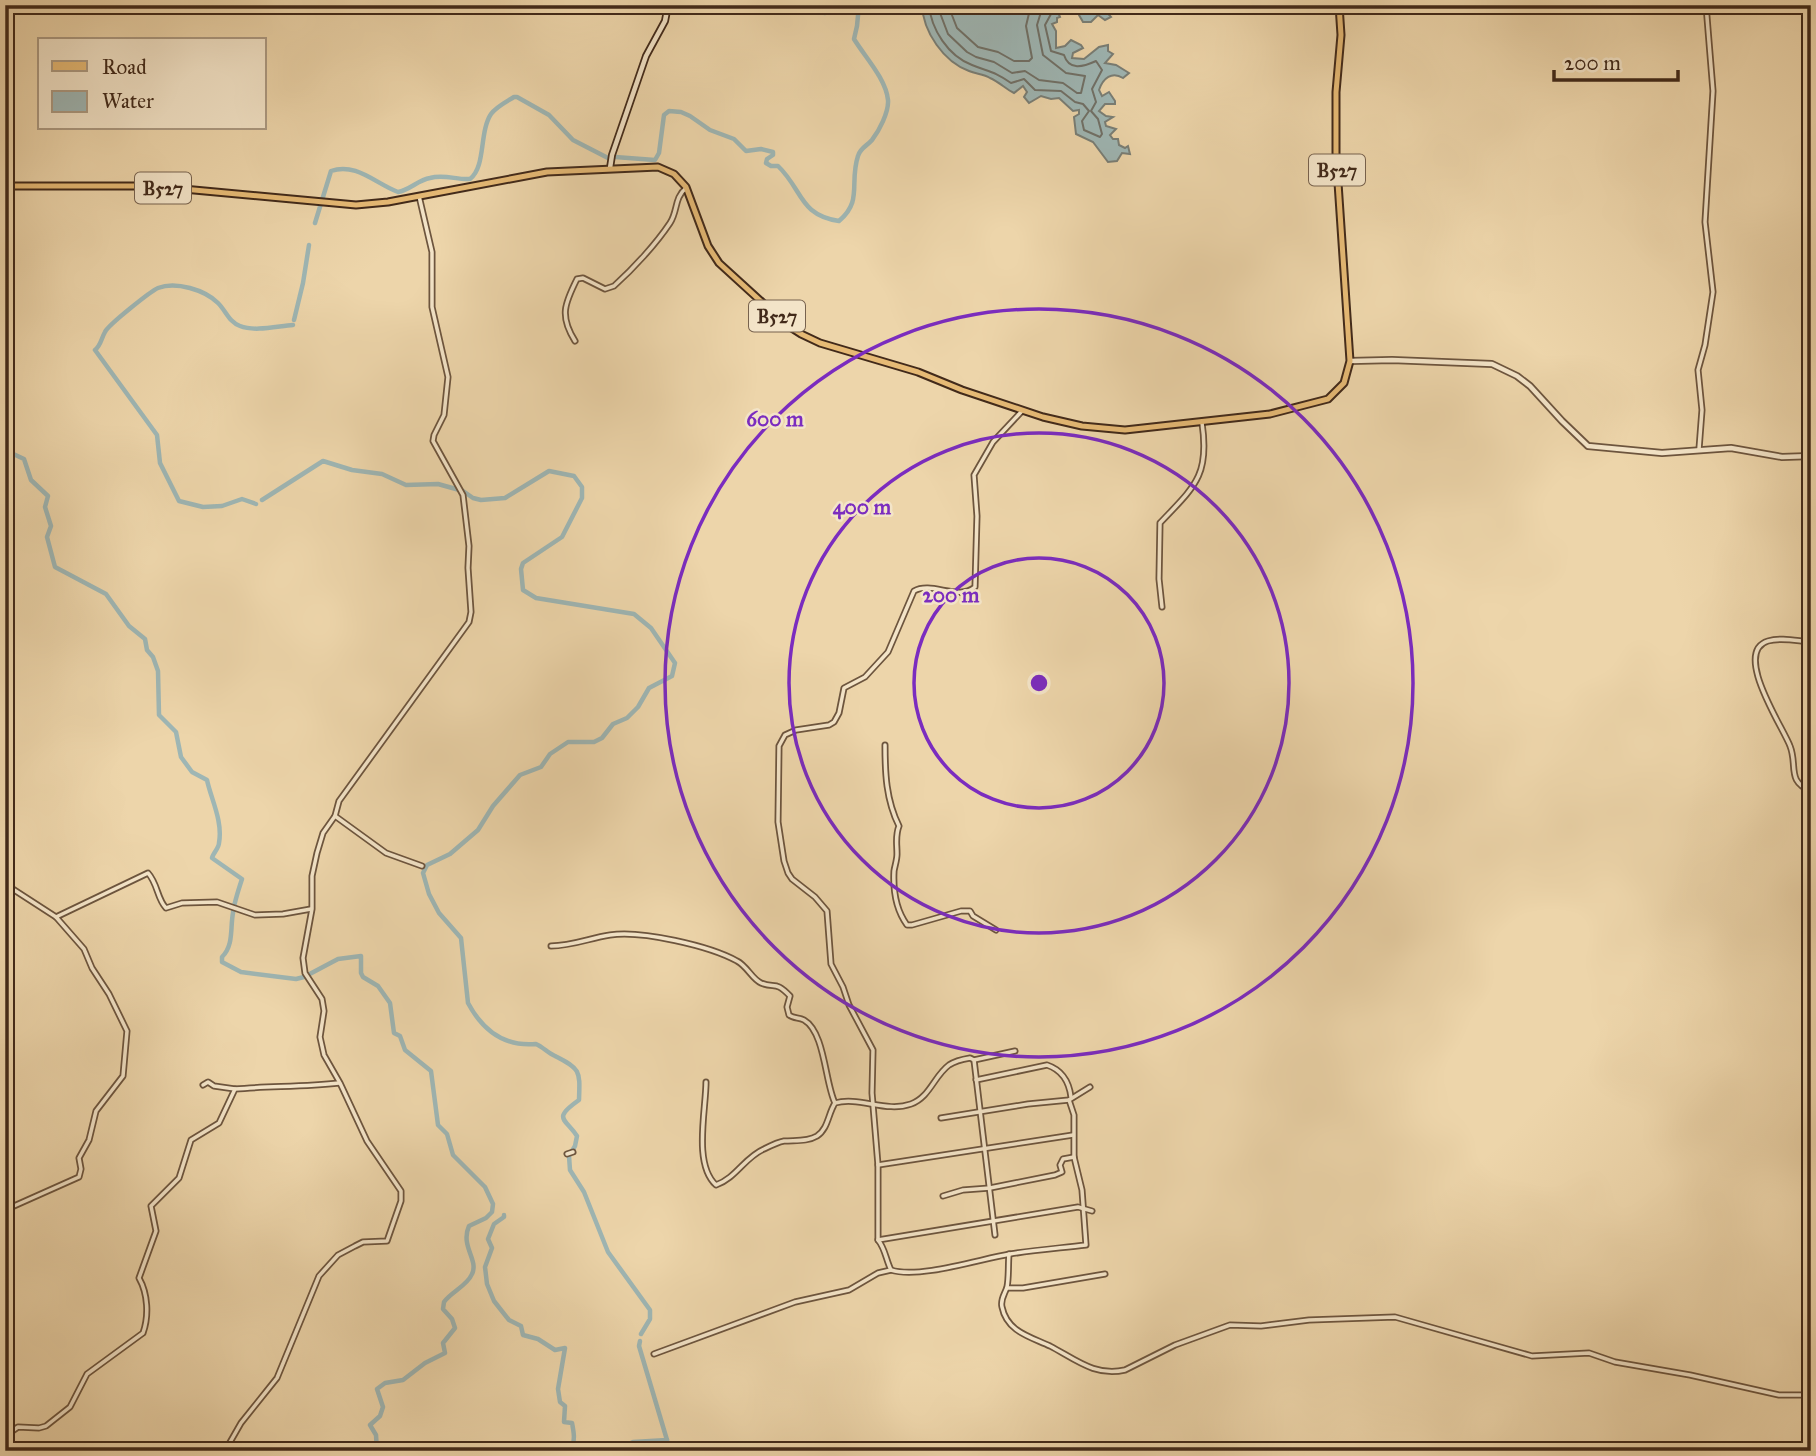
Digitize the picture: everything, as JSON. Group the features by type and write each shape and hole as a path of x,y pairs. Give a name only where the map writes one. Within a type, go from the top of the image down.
{"main road":[{"name":"B527","path":"5,186 151,186 323,203 371,204 536,174 610,167 664,168 686,187 708,246 719,263 787,325 820,343 918,372 1022,411 1063,422 1138,430 1202,422 1304,407 1334,396 1344,383 1350,361 1350,345 1336,153 1336,92 1341,35 1339,5"}],"street":[{"path":"610,167 646,57 665,21 667,5"},
{"path":"1699,449 1702,410 1698,370 1709,327 1713,292 1705,222 1713,91 1706,5"},
{"path":"575,341 564,310 577,279 583,278 608,289 614,286 662,235 673,219 678,196 686,187"},
{"path":"225,1451 241,1423 277,1378 319,1276 338,1255 355,1246 363,1242 387,1241 401,1191 367,1141 324,1055 320,1037 324,1011 322,999 304,973 303,951 312,909 312,876 323,833 335,816 339,801 469,622 471,611 469,545 462,491 433,441 444,415 448,377 432,307 432,252 419,196"},
{"path":"5,242 8,252"},
{"path":"1350,361 1424,360 1492,364 1517,376 1530,386 1588,446 1662,453 1731,448 1782,457 1811,456"},
{"path":"891,1270 883,1245 878,1240 873,1050 831,964 827,911 815,897 792,879 784,862 778,822 779,746 785,735 796,730 834,722 839,713 844,688 865,677 888,652 914,591 920,587 963,592 975,587 977,516 974,475 993,442 1022,411"},
{"path":"1162,607 1159,579 1160,523 1189,493 1196,481 1205,455 1202,422"},
{"path":"1811,642 1769,641 1759,648 1755,660 1761,688 1791,750 1794,778 1800,786 1811,792"},
{"path":"885,745 886,780 891,810 898,825 894,871 897,905 901,917 907,925 912,925 961,911 970,911 973,916 996,930"},
{"path":"335,816 386,853 422,866"},
{"path":"56,917 148,873 153,878 166,908 182,903 217,902 255,915 312,909"},
{"path":"5,884 56,917 84,949 127,1031 123,1076 96,1111 89,1140 79,1158 82,1169 79,1177 5,1210"},
{"path":"551,946 578,944 610,935 646,936 712,950 739,961 762,983 779,986 790,996 787,1007 789,1015 804,1020 815,1035 827,1070 830,1094 835,1103"},
{"path":"835,1103 843,1101 883,1108 911,1104 927,1094 949,1065 970,1058 974,1060 1015,1051"},
{"path":"974,1060 995,1235"},
{"path":"654,1354 794,1302 849,1290 878,1273 891,1270 926,1271 1009,1254 1086,1245 1082,1190 1074,1157 1074,1115 1070,1086 1064,1076 1057,1068 1047,1065 976,1080"},
{"path":"203,1085 208,1082 214,1086 235,1089 340,1083"},
{"path":"706,1082 702,1128 705,1161 709,1179 716,1185 735,1173 758,1151 782,1142 809,1140 819,1136 835,1103"},
{"path":"941,1118 1070,1098 1090,1087"},
{"path":"5,1436 18,1427 46,1426 70,1407 87,1374 142,1333 146,1323 146,1291 139,1278 156,1231 151,1206 179,1178 191,1140 219,1123 235,1089"},
{"path":"878,1165 1073,1135"},
{"path":"943,1196 963,1190 990,1188 1060,1174 1063,1159 1074,1157"},
{"path":"878,1240 1083,1207 1091,1210"},
{"path":"1009,1254 1007,1288 1001,1306 1009,1323 1016,1330 1094,1371 1125,1370 1175,1345 1230,1325 1261,1326 1309,1320 1395,1317 1532,1356 1589,1353 1615,1362 1780,1395 1811,1395"},
{"path":"1007,1288 1023,1288 1105,1274"}],"water":[{"path":"922,5 1055,5 1060,17 1052,24 1056,31 1056,48 1065,46 1071,40 1083,48 1073,53 1072,58 1084,59 1099,47 1108,45 1108,51 1113,54 1105,63 1116,65 1129,73 1123,78 1115,75 1108,77 1103,82 1099,90 1102,96 1109,92 1115,104 1105,104 1099,111 1113,117 1105,122 1106,126 1116,129 1110,135 1113,139 1118,139 1119,145 1125,148 1128,146 1130,154 1122,153 1117,161 1108,162 1093,142 1076,134 1074,117 1079,114 1079,110 1073,111 1059,98 1041,96 1029,103 1024,97 1027,92 1023,86 1014,93 996,81 951,61 936,45 926,25"},
{"path":"1075,5 1122,5 1112,14 1105,10 1111,17 1105,20 1098,15 1091,22 1083,22"}],"waterway":[{"path":"800,5 825,13 845,5"},
{"path":"615,157 655,160 659,153 664,115 669,111 681,112 710,130 734,139 746,151 761,149 773,152 766,163 778,166 816,213 839,221 851,206 859,153 878,132 888,105 883,84 854,39 859,5"},
{"path":"315,223 331,171 349,169 398,192 435,177 470,179 475,174 481,158 487,121 498,107 514,97 549,115 573,140 608,158"},
{"path":"294,320 309,245"},
{"path":"256,504 242,499 222,506 203,507 179,501 160,463 157,435 95,350 105,332 114,323 147,295 165,286 181,286 206,294 218,303 230,319 246,328 293,325"},
{"path":"5,445 9,452 24,459 31,480 48,496 45,507 51,526 47,537 55,567 106,594 129,626 145,639 147,650 158,671 159,715 176,732 181,757 192,772 207,780 220,835 219,845 212,858 242,879 234,909 230,942 222,962 241,972 296,979 338,959 361,956 363,977 378,986 390,1003 394,1033 400,1036 405,1050 431,1071 438,1125 447,1134 453,1155 485,1187 493,1204 492,1212 486,1218 469,1226 467,1240 474,1269 472,1274 467,1282 444,1302 443,1309 452,1319 455,1328 443,1343 445,1353 425,1363 403,1380 385,1383 377,1389 383,1407 380,1416 370,1425 376,1435 377,1451"},
{"path":"262,500 323,461 352,470 382,474 406,485 438,484 463,491 481,500 505,498 549,471 574,476 582,487 582,498 562,537 523,563 523,590 536,598 634,614 651,628 675,663 672,676 649,688 638,707 627,718 613,724 602,738 594,742 568,742 550,754 541,767 520,775 493,806 478,830 450,854 427,865 423,873 429,894 439,913 461,938 468,1003 480,1022 504,1040 539,1045 570,1064 577,1072 579,1100 563,1115 565,1122 577,1136 569,1156 570,1170 584,1192 608,1252 650,1310 650,1319 641,1334"},
{"path":"504,1215 494,1224 488,1239 492,1248 485,1267 487,1284 494,1301 509,1320 521,1326 523,1335 538,1339 555,1350 565,1348 558,1389 560,1402 565,1406 564,1422 572,1423 572,1449 579,1451"},
{"path":"640,1341 639,1346 668,1451"},
{"path":"615,1451 633,1442 667,1440"}]}
